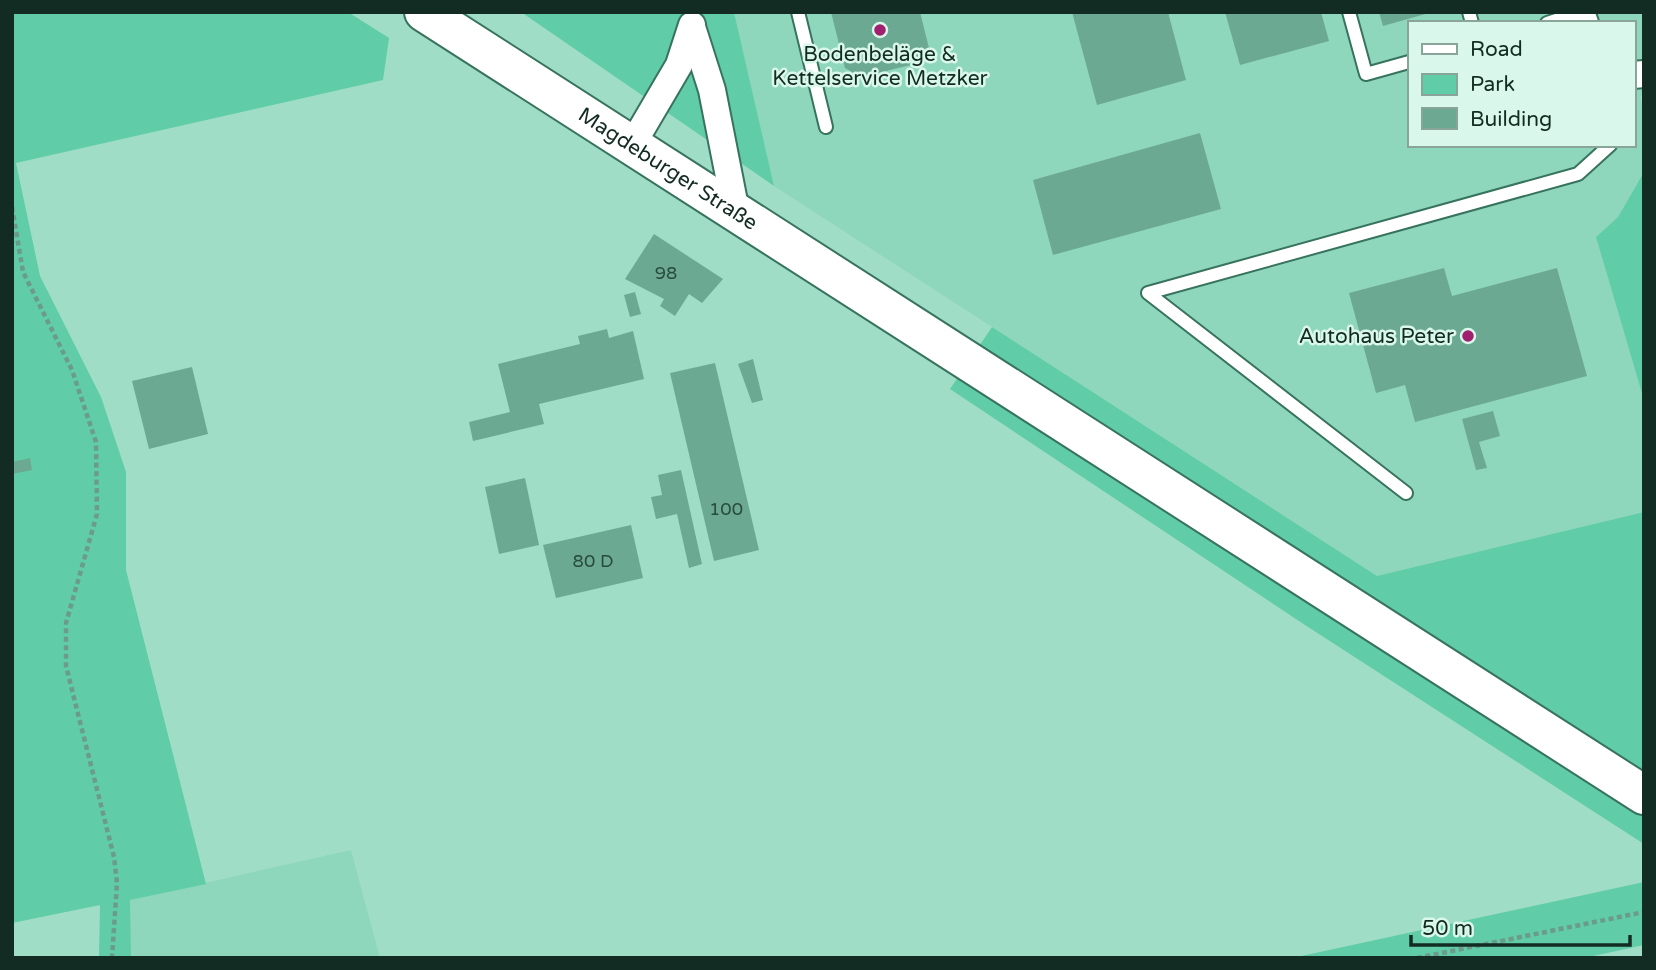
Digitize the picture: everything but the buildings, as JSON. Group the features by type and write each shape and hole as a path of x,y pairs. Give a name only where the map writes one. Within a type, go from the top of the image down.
{"main road":[{"name":"Magdeburger Straße","path":"424,12 1644,795"}],"street":[{"path":"632,145 679,65 693,20"},
{"path":"693,20 712,90 736,212"}],"lane":[{"path":"797,12 826,127"},
{"path":"1349,12 1366,74 1408,62"},
{"path":"1553,21 1581,12"},
{"path":"1405,493 1148,293 1578,174 1608,147"}],"path":[{"path":"12,207 23,272 34,300 72,370 96,442 97,514 66,623 65,644 71,694 114,858 117,883 112,958"},
{"path":"1417,958 1644,912"}],"shaded area":[{"path":"734,12 1644,12 1644,95 1640,97 1644,112 1644,172 1618,217 1596,237 1644,400 1644,512 1377,576 774,186"},
{"path":"351,850 380,958 131,958 129,900"}],"green space":[{"path":"12,12 348,12 389,38 383,80 16,163 40,276 101,397 126,472 126,570 206,884 130,900 131,958 99,958 100,905 12,923"},
{"path":"521,12 734,12 774,186"},
{"path":"1644,172 1644,400 1596,237 1618,217"},
{"path":"992,327 1377,576 1644,512 1644,844 1305,625 950,389"},
{"path":"1644,882 1644,945 1584,958 1292,958"}],"place":[{"name":"Bodenbeläge & Kettelservice Metzker","path":"880,30"},
{"name":"Autohaus Peter","path":"1468,336"}]}
